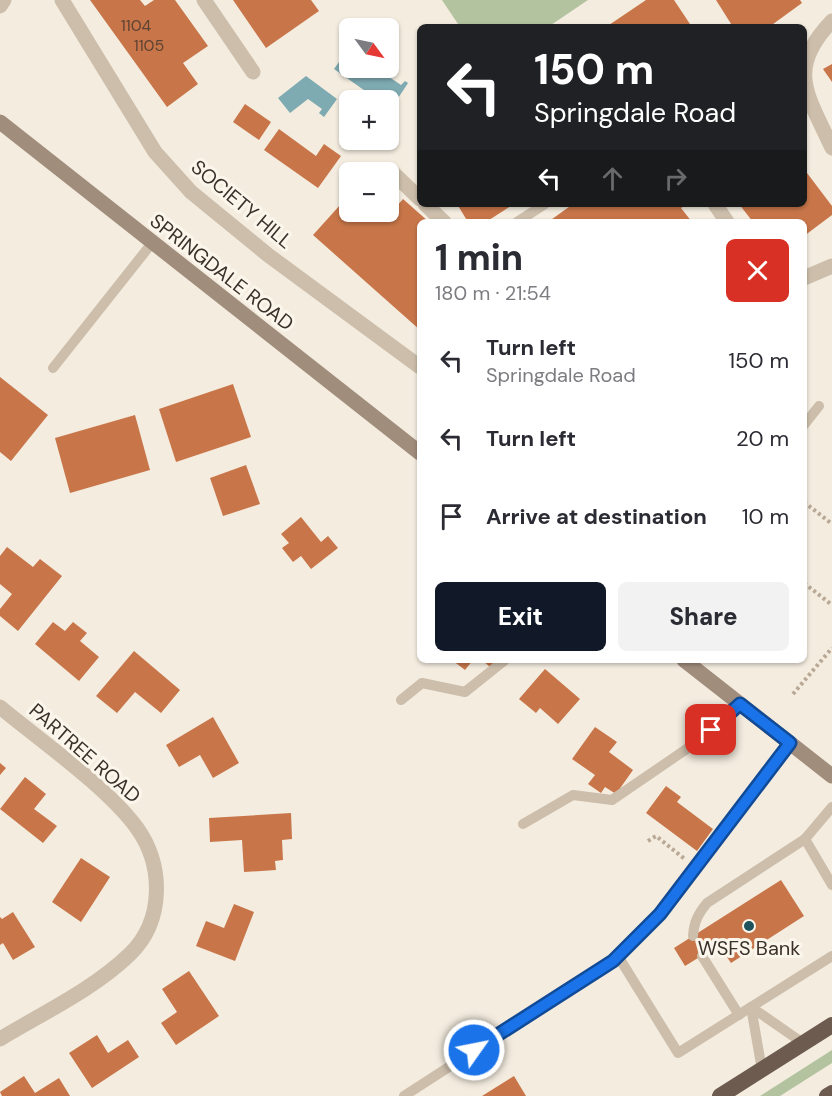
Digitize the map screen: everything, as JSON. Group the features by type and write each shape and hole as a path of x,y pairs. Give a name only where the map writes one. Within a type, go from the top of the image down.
{"highway":[{"path":"720,1096 832,1025"},
{"path":"826,1096 832,1093"}],"main road":[{"name":"SPRINGDALE ROAD","path":"0,122 417,451"},
{"path":"688,663 832,776"}],"street":[{"path":"0,6 4,0"},
{"name":"SOCIETY HILL","path":"62,0 155,152 191,192 268,255 417,365"},
{"path":"204,0 253,72"},
{"path":"807,55 817,37 832,21"},
{"path":"807,92 832,148"},
{"path":"399,179 417,196"},
{"path":"428,207 441,219"},
{"path":"807,277 832,266"},
{"name":"PARTREE ROAD","path":"0,707 109,798 137,828 148,847 156,873 157,901 148,933 130,954 88,985 0,1039"}],"lane":[{"path":"522,219 540,207"},
{"path":"54,368 152,243"},
{"path":"807,421 819,406"},
{"path":"401,700 422,683 465,692 501,663"},
{"path":"523,824 573,795 612,800 691,747 740,704"},
{"path":"404,1096 618,956 660,914 790,743"},
{"path":"693,936 698,913 707,903 805,840 832,807"},
{"path":"805,840 832,885"},
{"path":"618,956 678,1053 832,956"},
{"path":"702,956 739,1015"},
{"path":"750,1008 803,1043"},
{"path":"750,1008 762,1070"}],"path":[{"path":"807,504 832,524"},
{"path":"807,585 832,605"},
{"path":"793,694 832,648"},
{"path":"648,841 656,836 696,868"}],"green space":[{"path":"442,0 588,0 552,24 458,24"},
{"path":"832,1050 832,1063 780,1096 760,1096"}],"water":[{"path":"339,62 339,73 334,69"},
{"path":"306,76 337,99 324,117 319,113 322,109 308,99 290,113 278,98"},
{"path":"347,78 391,78 401,85 405,81 408,83 399,97 399,90 364,90"}],"building":[{"path":"90,0 140,0 145,6 154,0 175,0 208,46 183,63 198,84 167,107"},
{"path":"233,0 311,0 319,11 266,48"},
{"path":"646,0 674,0 690,24 610,24"},
{"path":"716,0 800,0 802,3 773,24 731,24"},
{"path":"832,64 832,82 823,69"},
{"path":"245,104 271,122 259,140 233,122"},
{"path":"279,129 316,156 324,144 341,156 318,188 264,150"},
{"path":"807,173 832,206 832,215 807,234 807,219 751,219 741,207 807,207"},
{"path":"403,199 426,219 417,219 417,327 313,235 339,206 339,222 399,222 399,204"},
{"path":"459,207 509,207 491,219 466,219"},
{"path":"569,207 682,207 681,208 690,219 552,219"},
{"path":"0,377 48,415 11,461 0,452"},
{"path":"233,384 251,437 176,462 159,409"},
{"path":"135,415 150,470 70,493 55,438"},
{"path":"246,465 260,504 223,516 210,478"},
{"path":"301,517 321,542 328,536 338,548 311,569 301,556 293,562 282,548 289,543 281,534"},
{"path":"7,547 33,567 40,559 62,576 18,631 0,616 0,609 12,594 0,584 0,556"},
{"path":"53,622 65,631 73,622 87,633 80,641 99,657 79,681 35,644"},
{"path":"134,651 180,690 161,713 135,692 117,713 96,696"},
{"path":"456,663 471,663 465,670"},
{"path":"545,669 580,699 558,724 540,708 536,713 519,699"},
{"path":"213,717 239,763 213,778 200,755 179,767 166,745"},
{"path":"595,727 617,742 609,752 633,770 616,794 605,787 601,793 588,784 595,775 572,759"},
{"path":"0,763 6,768 0,775"},
{"path":"25,777 46,794 34,809 57,826 43,843 0,809"},
{"path":"666,786 681,797 677,802 713,829 697,851 646,813"},
{"path":"291,813 292,839 282,840 283,860 275,861 276,870 244,872 242,840 210,842 209,818"},
{"path":"81,858 110,877 81,922 52,902"},
{"name":"WSFS Bank","path":"781,880 804,916 731,963 719,945 685,966 674,948"},
{"path":"234,904 254,912 235,961 196,946 206,921 224,928"},
{"path":"13,912 35,947 13,960 3,943 0,945 0,917 2,919"},
{"path":"189,971 219,1016 176,1045 161,1023 177,1012 162,989"},
{"path":"97,1035 108,1053 128,1040 139,1057 92,1088 69,1053"},
{"path":"24,1076 35,1093 59,1078 70,1096 2,1096 0,1092"},
{"path":"514,1076 526,1096 482,1096"}],"place":[{"name":"WSFS Bank","path":"749,926"}],"route":[{"path":"474,1050 613,961 660,914 790,743 740,704 711,730"}]}
